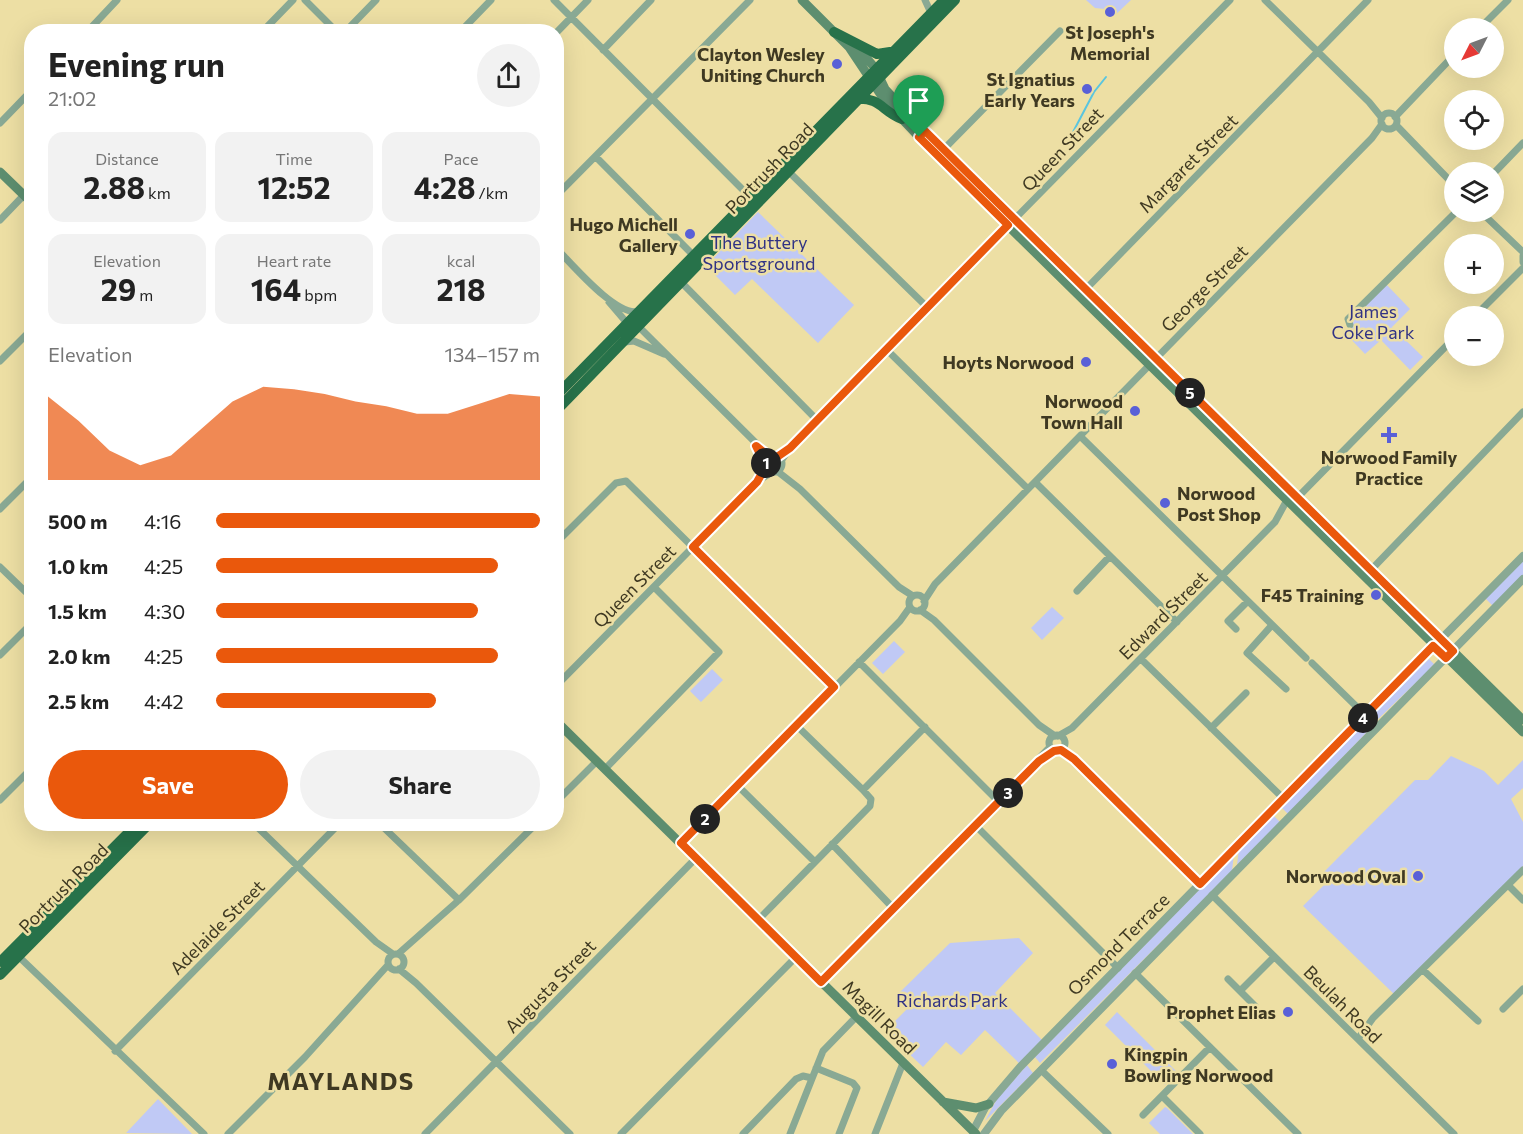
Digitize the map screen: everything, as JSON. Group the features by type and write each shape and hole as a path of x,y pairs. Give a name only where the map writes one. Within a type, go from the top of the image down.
{"highway":[{"name":"Portrush Road","path":"564,403 622,343 639,311 934,16 944,0"},
{"name":"Portrush Road","path":"564,388 670,288 679,284 789,172 856,99 890,52 955,0"},
{"path":"834,32 877,54 890,52"},
{"path":"856,99 870,99 882,104 893,116 902,118"},
{"name":"Portrush Road","path":"0,975 15,953 130,831"},
{"name":"Portrush Road","path":"0,962 15,953 143,831"}],"main road":[{"path":"802,0 849,46 922,134"},
{"path":"874,75 885,101 941,152 1367,573 1441,639 1450,655 1522,730"},
{"path":"0,172 24,195"},
{"path":"1367,573 1433,646 1450,655 1523,720"},
{"name":"Osmond Terrace","path":"1433,646 1441,639"},
{"name":"Magill Road","path":"564,729 973,1133"},
{"path":"943,1102 976,1108 988,1104"}],"street":[{"path":"94,24 117,0"},
{"path":"270,24 293,0"},
{"path":"304,0 329,24"},
{"path":"353,24 376,0"},
{"path":"468,24 491,0"},
{"path":"554,0 751,198"},
{"path":"564,24 588,0"},
{"path":"603,50 651,0"},
{"path":"564,188 750,0"},
{"path":"925,0 934,16"},
{"name":"Queen Street","path":"564,678 1230,0"},
{"path":"1265,0 1444,175"},
{"name":"Margaret Street","path":"1082,292 1368,0"},
{"path":"1490,18 1508,0"},
{"path":"941,152 1060,31"},
{"name":"George Street","path":"681,843 1444,65"},
{"path":"0,123 24,98"},
{"path":"1504,163 1523,143"},
{"path":"596,157 694,256"},
{"path":"789,172 928,308"},
{"path":"0,219 24,195"},
{"path":"1350,325 1348,319 1446,222"},
{"path":"1492,222 1523,252"},
{"path":"564,256 633,325 660,346 664,354 791,481 1200,884"},
{"path":"1523,256 1523,262"},
{"path":"1485,306 1523,268"},
{"path":"679,284 817,420"},
{"path":"608,299 628,312 639,311"},
{"path":"0,361 24,337"},
{"path":"622,343 634,341 664,354"},
{"name":"Edward Street","path":"821,982 1222,577 1444,348"},
{"path":"887,350 1028,489"},
{"path":"1367,573 1523,412"},
{"path":"1080,436 1247,602 1359,709 1363,718"},
{"path":"564,535 616,483 624,480 834,687"},
{"path":"1035,482 1177,622"},
{"path":"0,509 24,485"},
{"path":"1077,591 1110,556"},
{"name":"Osmond Terrace","path":"1441,639 1523,556"},
{"path":"0,567 24,590"},
{"name":"Osmond Terrace","path":"984,1134 1001,1111 1523,579"},
{"path":"605,769 719,652 654,587"},
{"path":"1236,629 1228,621 1247,602"},
{"path":"1272,625 1247,653 1286,689"},
{"path":"0,655 24,631"},
{"name":"Osmond Terrace","path":"973,1133 988,1104 1028,1058 1433,646"},
{"path":"1141,659 1284,799"},
{"path":"859,662 999,802"},
{"path":"1211,728 1246,693"},
{"path":"758,920 870,806 871,799 863,790 797,726"},
{"path":"863,790 925,728"},
{"path":"564,794 597,761"},
{"path":"0,800 24,776"},
{"path":"738,786 815,862"},
{"path":"976,826 1118,968"},
{"path":"261,831 570,1134"},
{"name":"Adelaide Street","path":"116,1051 332,831"},
{"path":"387,831 459,900"},
{"path":"229,1133 415,941 529,831"},
{"path":"832,844 894,909"},
{"name":"Augusta Street","path":"425,1134 696,858"},
{"path":"1358,1039 1373,1018 1523,870"},
{"path":"1508,885 1523,900"},
{"name":"Beulah Road","path":"1212,895 1454,1134"},
{"path":"15,953 197,1131 204,1134"},
{"path":"621,1134 796,957"},
{"path":"1240,991 1274,957"},
{"path":"1423,970 1478,1021"},
{"path":"1135,974 1298,1134"},
{"path":"1228,979 1255,1006"},
{"path":"1503,1009 1523,989"},
{"path":"790,1134 824,1050 856,1017"},
{"path":"1143,1115 1210,1047"},
{"path":"1028,1058 1107,1134"},
{"path":"875,1134 903,1063"},
{"path":"816,1068 853,1083 856,1088 839,1134"},
{"path":"743,1134 796,1079 802,1076 812,1078"},
{"path":"1162,1096 1200,1134"}],"green space":[{"name":"St Joseph's Memorial","path":"1086,0 1131,0 1113,17 1105,9 1095,8"},
{"name":"The Buttery Sportsground","path":"758,212 854,305 818,343 752,279 735,295 706,266"},
{"name":"James Coke Park","path":"1385,283 1410,309 1392,327 1423,357 1410,370 1381,340 1365,354 1344,332 1351,330 1356,312"},
{"path":"1523,560 1523,576 1493,606 1485,598"},
{"path":"1052,607 1064,618 1042,640 1031,628"},
{"path":"894,641 905,652 883,674 872,663"},
{"path":"1429,659 1434,664 1375,722 1371,714"},
{"path":"712,669 723,680 701,702 690,691"},
{"path":"1361,725 1368,731 1288,814 1280,806"},
{"name":"Norwood Oval","path":"1451,756 1484,771 1498,785 1523,760 1523,788 1511,799 1523,822 1523,866 1395,995 1303,906 1324,885 1318,878 1415,780 1428,780"},
{"path":"1272,814 1280,822 1237,865 1239,849"},
{"path":"1234,854 1232,871 1040,1063 1035,1057"},
{"name":"Richards Park","path":"1019,938 1033,953 995,993 1044,1042 1021,1065 985,1030 961,1055 946,1042 923,1067 885,1031 910,1006 898,994 950,943"},
{"path":"1117,1012 1177,1072 1165,1085 1105,1025"},
{"path":"1027,1065 1033,1073 985,1121 997,1099"},
{"path":"158,1099 192,1134 126,1133"},
{"path":"1165,1107 1193,1134 1160,1134 1149,1123"}],"waterway":[{"path":"1072,134 1094,92 1106,77"}],"place":[{"name":"St Joseph's Memorial","path":"1110,12"},
{"name":"Clayton Wesley Uniting Church","path":"837,64"},
{"name":"St Ignatius Early Years","path":"1087,89"},
{"name":"Hugo Michell Gallery","path":"690,234"},
{"name":"Hoyts Norwood","path":"1086,362"},
{"name":"Norwood Town Hall","path":"1135,411"},
{"name":"Norwood Family Practice","path":"1389,435"},
{"name":"Norwood Post Shop","path":"1165,503"},
{"name":"F45 Training","path":"1376,595"},
{"name":"Norwood Oval","path":"1418,876"},
{"name":"Prophet Elias","path":"1288,1012"},
{"name":"Kingpin Bowling Norwood","path":"1112,1064"}],"district":[{"name":"MAYLANDS","path":"341,1080"}],"route":[{"path":"925,131 1453,651 1446,658 1433,646 1200,884 1074,759 1061,750 1054,751 1039,761 821,982 681,843 834,687 693,547 757,482 766,462 756,446 770,457 777,457 790,448 1008,225 919,137 925,131"}]}
